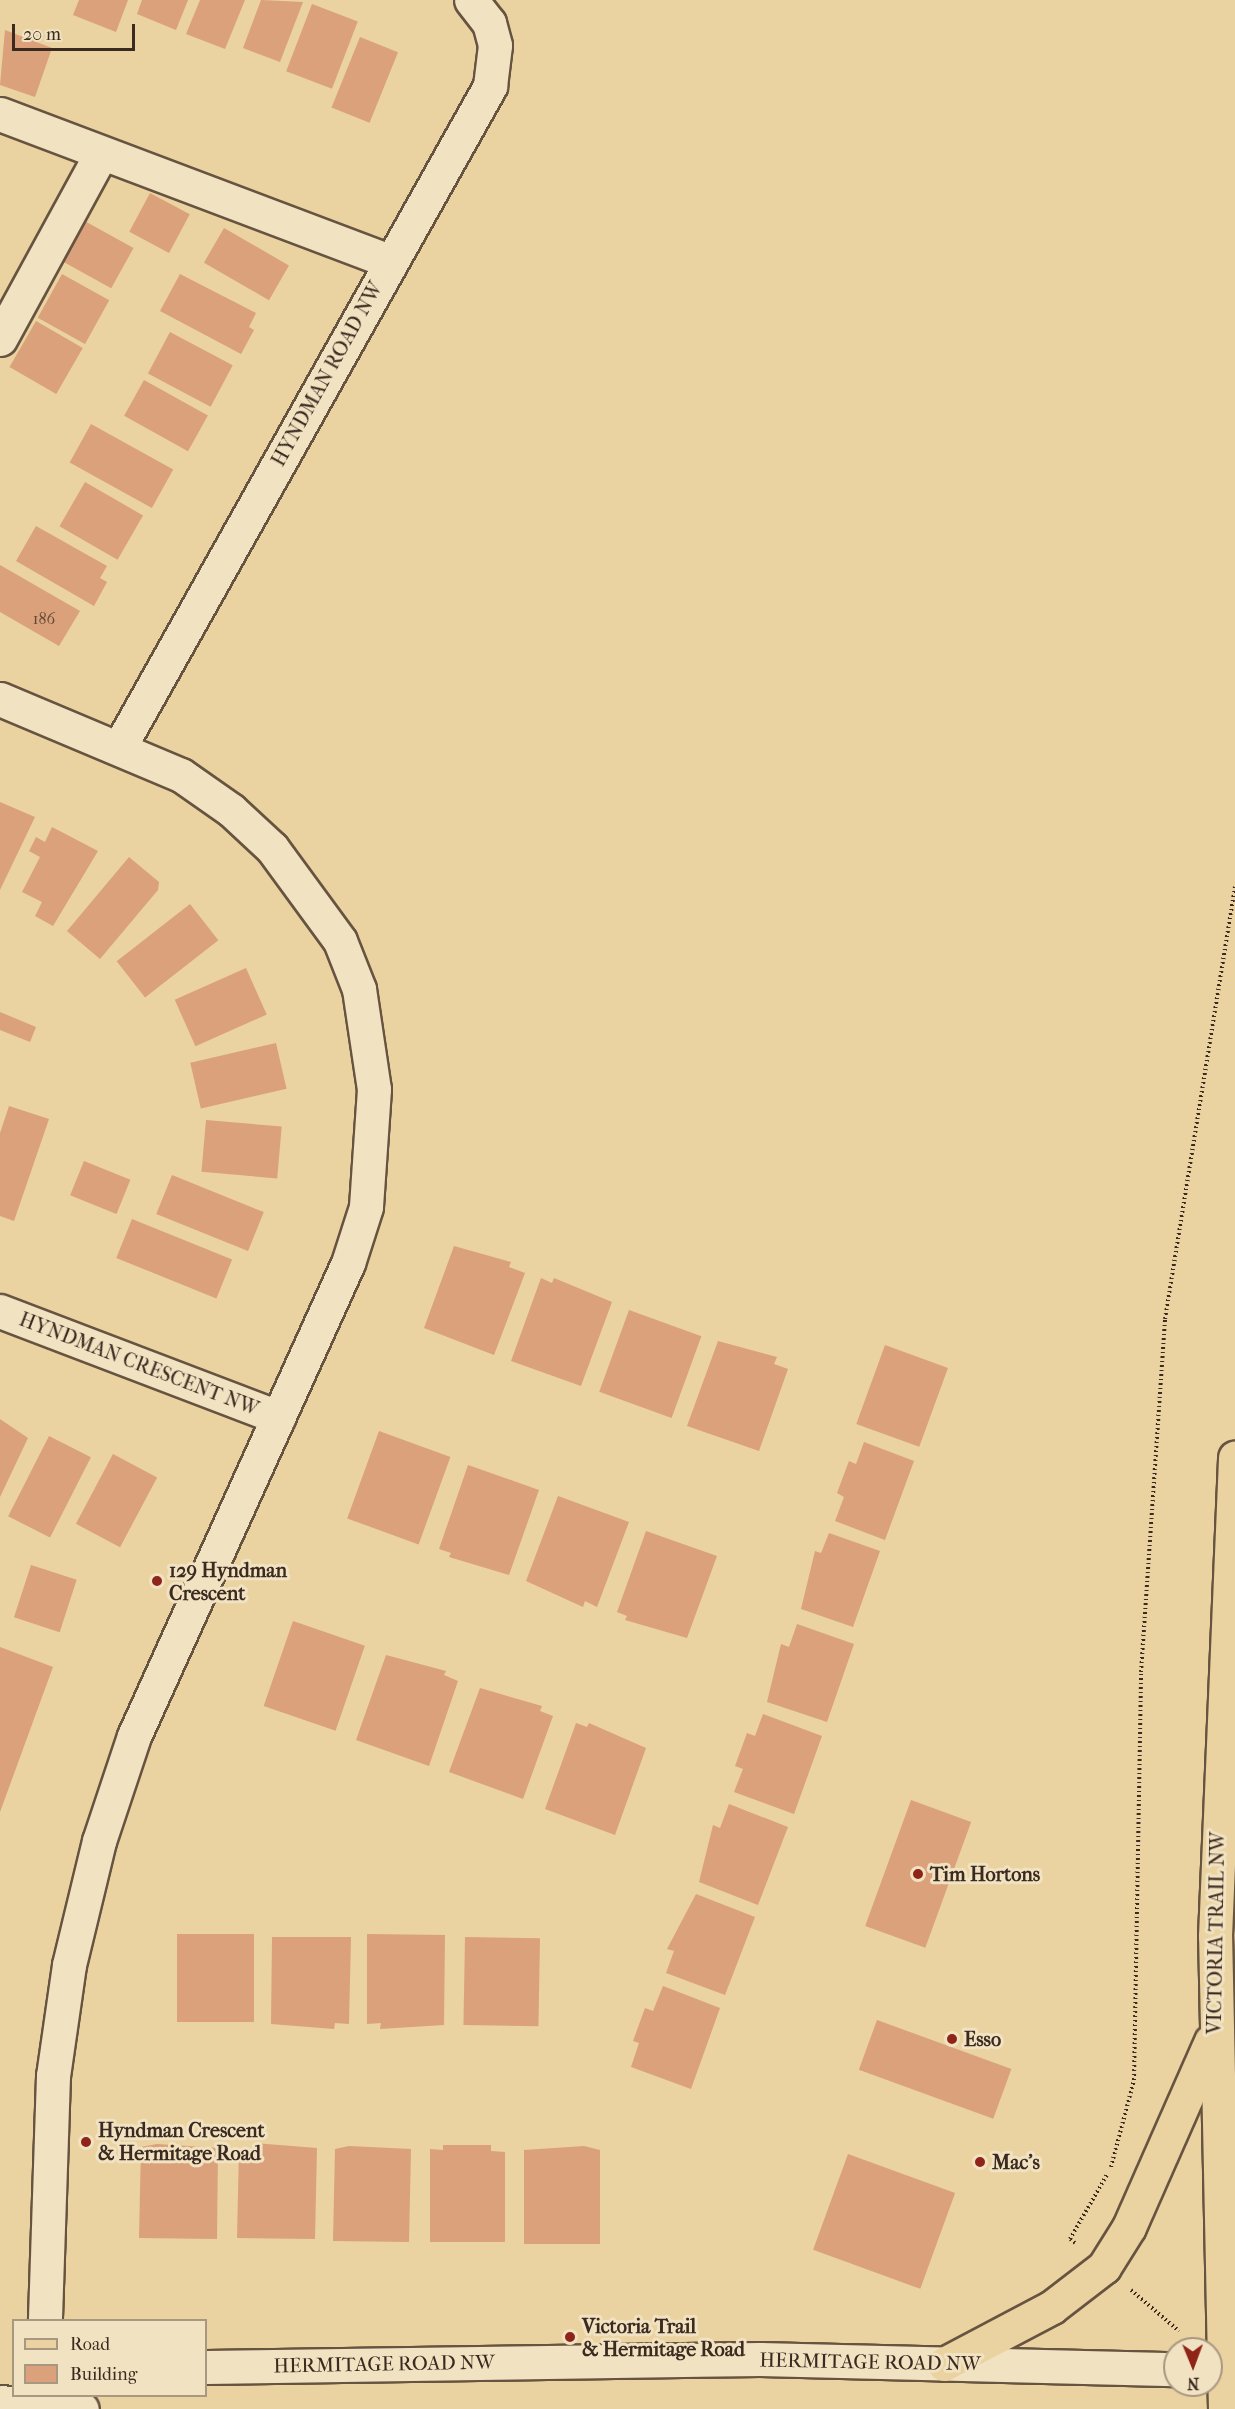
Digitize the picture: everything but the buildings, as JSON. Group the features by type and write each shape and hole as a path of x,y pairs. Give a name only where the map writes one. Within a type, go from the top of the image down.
{"main road":[{"name":"VICTORIA TRAIL NW","path":"1222,2337 1214,2034 1219,1757 1235,1456"},
{"path":"944,2364 1052,2307 1104,2267 1129,2227 1214,2034"},
{"name":"VICTORIA TRAIL NW","path":"1223,2368 1225,2409"}],"street":[{"name":"HYNDMAN ROAD NW","path":"120,746 497,67 489,23 471,0"},
{"path":"0,114 389,261"},
{"path":"0,339 101,154"},
{"name":"HYNDMAN CRESCENT NW","path":"0,699 120,746 181,775 231,810 272,848 340,941 359,989 374,1089 366,1207 348,1263 134,1736 96,1851 69,1965 53,2076 45,2319"},
{"name":"HYNDMAN CRESCENT NW","path":"0,1311 278,1417"},
{"name":"HERMITAGE ROAD NW","path":"207,2367 760,2359 944,2364 1163,2356"},
{"path":"0,2402 53,2398 82,2409"}],"path":[{"path":"1084,2251 1070,2240 1110,2169 1134,2080 1141,1672 1165,1319 1235,887"},
{"path":"1122,2283 1179,2328 1178,2337"}],"place":[{"name":"129 Hyndman Crescent","path":"157,1581"},
{"name":"Tim Hortons","path":"918,1874"},
{"name":"Esso","path":"952,2039"},
{"name":"Hyndman Crescent & Hermitage Road","path":"86,2142"},
{"name":"Mac's","path":"980,2162"},
{"name":"Victoria Trail & Hermitage Road","path":"570,2337"}]}
